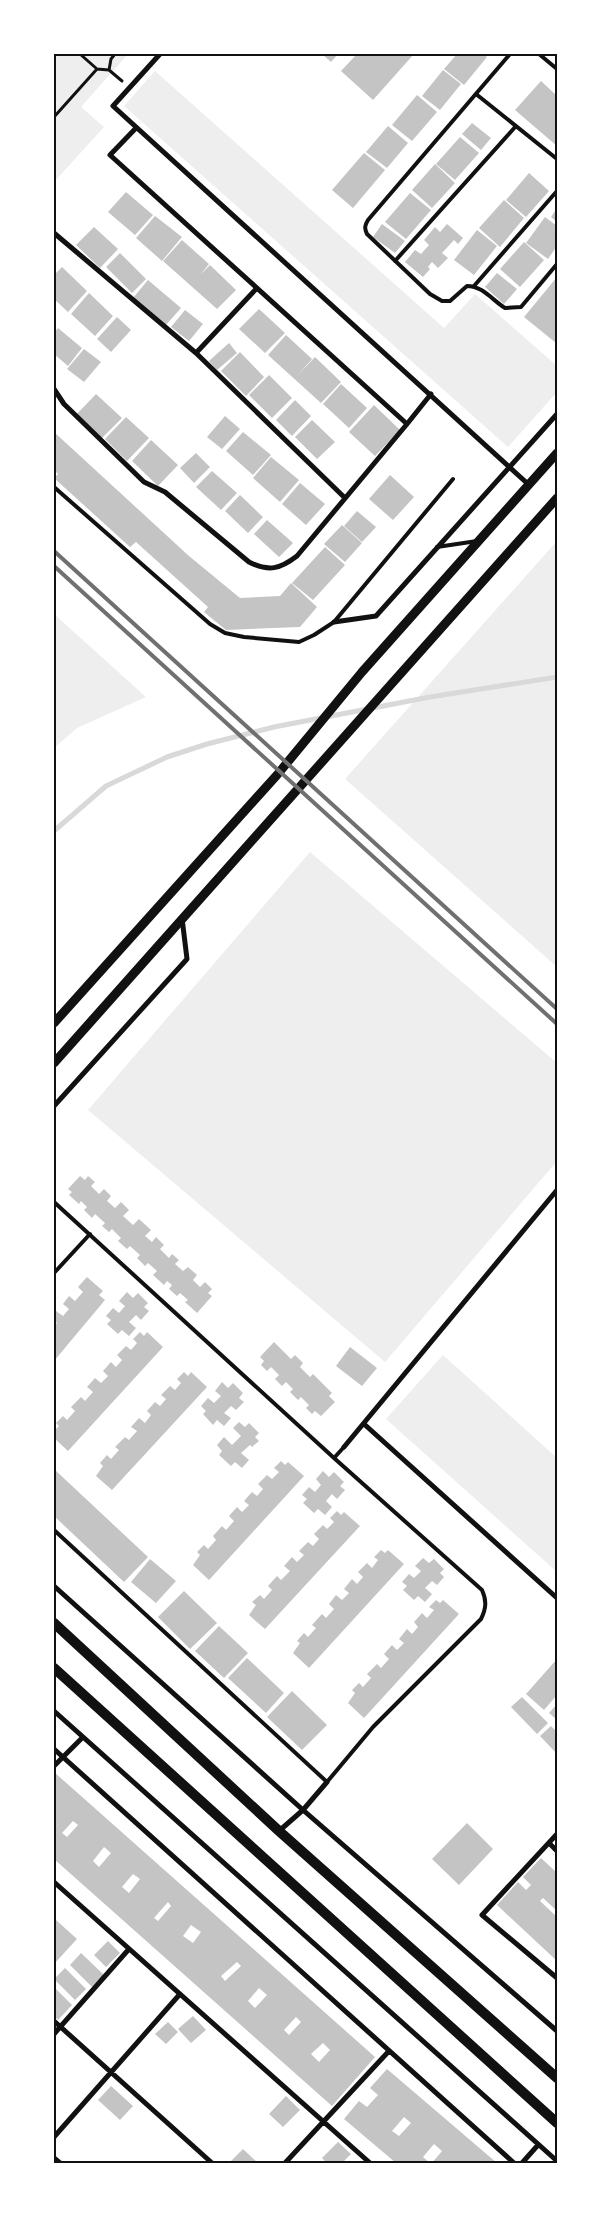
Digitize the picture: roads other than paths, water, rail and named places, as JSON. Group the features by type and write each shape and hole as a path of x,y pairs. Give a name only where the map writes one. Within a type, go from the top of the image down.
{"main road":[{"path":"54,1623 279,1831 557,2078"},
{"path":"54,1668 557,2123"}],"street":[{"path":"160,54 113,106 432,394 528,484"},
{"path":"136,128 110,155 407,424"},
{"path":"54,233 196,353 344,497"},
{"path":"196,353 257,288"},
{"path":"54,389 64,404 144,482 165,492 249,562 260,568 285,565 297,556 344,497 432,394"},
{"path":"334,622 376,616 557,414"},
{"path":"54,1023 277,775 362,672 557,453"},
{"path":"54,1063 557,498"},
{"path":"54,1106 188,959 182,918"},
{"path":"344,1447 557,1190"},
{"path":"364,1424 557,1598"},
{"path":"54,1586 304,1810 557,2031"},
{"path":"54,1711 82,1738 324,1951 538,2145 556,2159 549,2163"},
{"path":"54,1766 82,1738"},
{"path":"54,1749 514,2163"},
{"path":"279,1831 304,1810 328,1782"},
{"path":"557,1834 482,1915 557,1978"},
{"path":"549,1843 557,1851"},
{"path":"54,1882 370,2163"},
{"path":"54,2034 130,1949"},
{"path":"54,2137 180,1994"},
{"path":"54,2021 212,2163"},
{"path":"285,2163 389,2051"},
{"path":"522,2163 538,2145"},
{"path":"54,2158 60,2163"}],"lane":[{"path":"510,54 365,225 367,234 430,294 442,302 450,301 467,286 474,286 505,308 515,308 521,306 557,264"},
{"path":"539,54 557,69"},
{"path":"476,94 557,159"},
{"path":"395,261 516,126"},
{"path":"474,286 557,191"},
{"path":"54,487 194,612 210,624 225,633 299,642 314,636 334,622 453,479"},
{"path":"437,548 479,540"},
{"path":"54,1202 334,1458 482,1590 486,1598 485,1611 481,1619 373,1727 328,1782 54,1530"},
{"path":"54,1273 90,1234"},
{"path":"334,1458 344,1447"}],"waterway":[{"path":"54,831 106,786 167,757 207,744 274,727 430,697 557,677"}],"railway":[{"path":"54,551 557,1009"},
{"path":"54,566 557,1024"}]}
